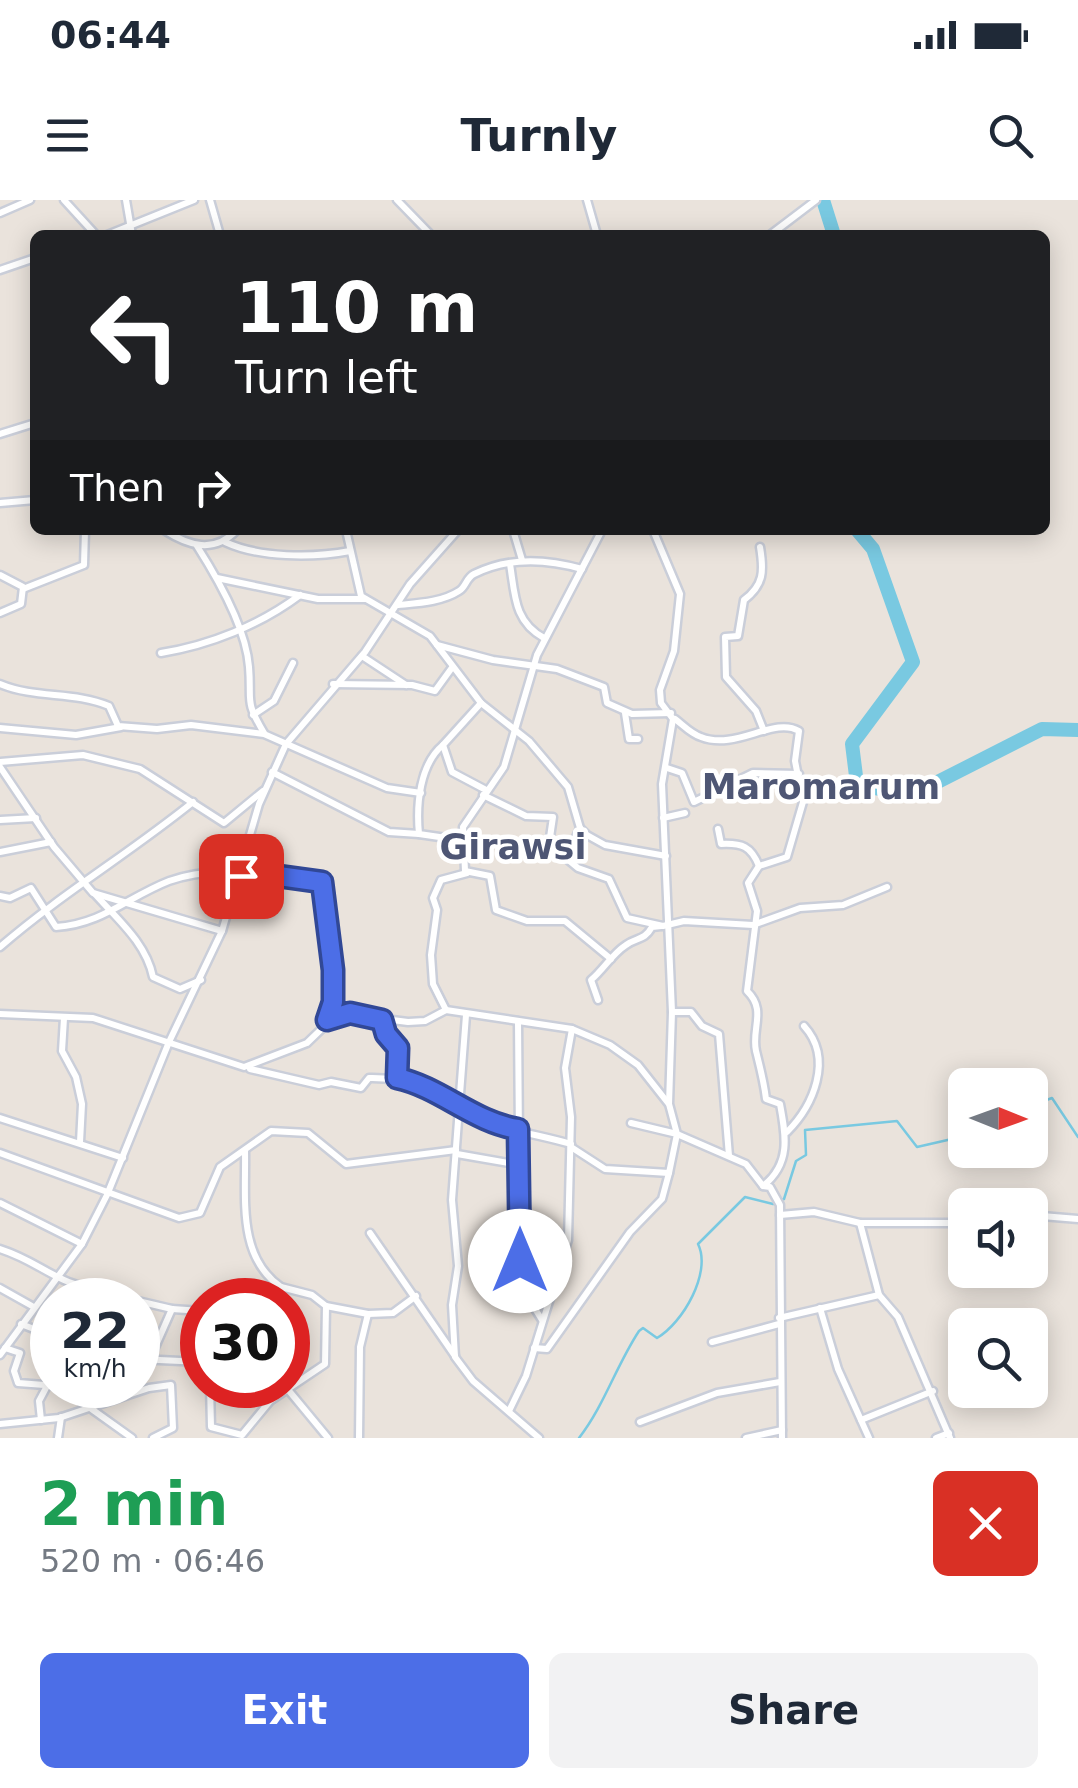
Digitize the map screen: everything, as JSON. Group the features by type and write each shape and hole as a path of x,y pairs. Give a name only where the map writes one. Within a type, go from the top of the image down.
{"street":[{"path":"0,213 30,200"},
{"path":"64,200 91,230"},
{"path":"126,200 132,230"},
{"path":"134,230 194,200"},
{"path":"210,200 219,230"},
{"path":"397,200 426,230"},
{"path":"587,200 596,230"},
{"path":"777,230 816,200"},
{"path":"0,270 30,260"},
{"path":"0,434 30,425"},
{"path":"0,502 30,500"},
{"path":"23,590 84,566 85,535"},
{"path":"174,535 197,546 217,578 249,667 248,706 264,734"},
{"path":"225,542 232,535"},
{"path":"347,535 354,577 366,599"},
{"path":"0,1249 34,1259 59,1278 82,1244 123,1158 169,1042 222,931 264,790 286,744 333,684 362,656 391,612 454,535"},
{"path":"514,535 522,560"},
{"path":"468,872 460,840 485,792 504,767 544,638 599,535"},
{"path":"655,535 680,594 674,651 660,690 661,704 672,716 708,739 735,742 764,730 799,731 795,761 802,812 788,857 760,866 748,884 758,911 753,925 747,991 756,1000 758,1014 755,1048 766,1099 780,1104 786,1133 782,1169 763,1186"},
{"path":"197,546 225,542 241,550 324,556 350,552"},
{"path":"760,547 764,573 756,592 744,600 738,636 724,637 726,676 756,712 764,730"},
{"path":"398,605 435,602 462,590 475,574 522,560 558,562 582,569"},
{"path":"510,564 518,616 529,630 544,638"},
{"path":"0,575 23,590"},
{"path":"217,578 300,595 366,599 420,630 481,703 516,730 568,787 580,828 568,858"},
{"path":"0,613 21,604 23,590"},
{"path":"161,652 192,648 237,630 276,613 300,595"},
{"path":"436,645 494,660 534,663 604,687 607,704 625,712 672,716"},
{"path":"362,656 407,685"},
{"path":"253,715 274,701 293,663"},
{"path":"333,684 407,685 435,691 452,669"},
{"path":"0,684 18,691 86,696 109,706 122,727"},
{"path":"418,834 428,758 481,703"},
{"path":"625,712 629,738 638,738"},
{"path":"534,1348 547,1348 630,1232 662,1199 678,1134 669,1104 672,1012 662,818 662,784 672,716"},
{"path":"0,728 76,736 122,727 157,729 190,725 264,734 387,788 422,793"},
{"path":"443,745 452,772 526,816 552,817 549,844 578,868 609,879 624,916 665,924"},
{"path":"201,980 180,988 162,984 153,977 149,959 137,940 50,842 0,764 83,756 140,770 224,824 264,790"},
{"path":"667,768 682,773 694,802 754,773 799,774"},
{"path":"272,772 388,832 460,840"},
{"path":"0,948 42,912 139,846 193,802"},
{"path":"662,818 685,813"},
{"path":"0,820 36,818"},
{"path":"580,828 605,845 666,856"},
{"path":"718,828 721,844 744,845 753,851 760,866"},
{"path":"0,852 50,842"},
{"path":"0,896 10,898 32,888 42,912 56,927 80,925 112,913 168,881 204,872 242,871 322,882 333,970 333,1002 327,1020 306,1043 244,1068"},
{"path":"446,1010 432,984 433,898 441,880 468,872 490,876 496,910 527,921 565,922 611,958"},
{"path":"598,1000 592,980 606,970 611,958 626,945 643,939 652,926 753,925 800,908 843,905 887,887"},
{"path":"94,893 222,931"},
{"path":"327,1020 350,1013 382,1020 425,1020 446,1010 572,1029 610,1045 638,1065 669,1104"},
{"path":"672,1012 691,1012 702,1026 718,1034 730,1156"},
{"path":"0,1014 93,1018 208,1059 320,1085 330,1082 361,1088 369,1078 421,1083 502,1127 571,1146 606,1169 668,1173"},
{"path":"455,1357 452,1304 457,1245 452,1200 466,1015"},
{"path":"64,1018 62,1051 82,1104 80,1142"},
{"path":"382,1020 386,1034 398,1048 397,1078"},
{"path":"518,1021 520,1261 532,1304 542,1320"},
{"path":"786,1133 804,1118 820,1069 818,1050 804,1026"},
{"path":"509,1411 534,1348 568,1240 571,1146 564,1068 572,1029"},
{"path":"0,1118 123,1158"},
{"path":"631,1122 678,1134 746,1164 780,1205 782,1434 746,1438"},
{"path":"0,1153 106,1195 179,1218 200,1213 220,1167 272,1131 308,1133 346,1164 456,1152 520,1165"},
{"path":"245,1149 247,1224 254,1258 268,1278"},
{"path":"0,1203 82,1244"},
{"path":"780,1215 814,1212 860,1223 948,1223"},
{"path":"1048,1216 1078,1219"},
{"path":"860,1223 879,1294 898,1318 949,1436 936,1438"},
{"path":"370,1233 380,1254 416,1296 473,1381 539,1438"},
{"path":"520,1237 568,1240"},
{"path":"0,1288 30,1305"},
{"path":"310,1294 326,1306 368,1314 393,1313 416,1296"},
{"path":"712,1342 879,1294"},
{"path":"160,1306 180,1310"},
{"path":"310,1373 326,1364 326,1306"},
{"path":"820,1308 838,1369 868,1438"},
{"path":"30,1309 2,1348 20,1353 14,1371 18,1384 30,1385"},
{"path":"160,1336 172,1309"},
{"path":"350,1311 363,1327"},
{"path":"359,1438 363,1327 368,1314"},
{"path":"20,1324 30,1328"},
{"path":"640,1422 717,1393 780,1382"},
{"path":"0,1424 61,1417 148,1388 172,1385 173,1428 154,1438"},
{"path":"861,1420 932,1391"},
{"path":"40,1408 41,1420"},
{"path":"211,1408 211,1427 242,1435 266,1408"},
{"path":"304,1408 328,1438"},
{"path":"92,1409 132,1438"},
{"path":"58,1438 61,1417"},
{"path":"112,1438 115,1427"}],"waterway":[{"path":"823,200 832,230"},
{"path":"861,535 873,549 913,662 852,744 857,784 910,796 1042,729 1078,730"},
{"path":"1048,1099 1052,1098 1078,1137"},
{"path":"579,1438 639,1331 643,1328 657,1338 685,1309 701,1268 698,1244 745,1197 773,1204 784,1199 796,1161 806,1155 805,1130 897,1121 917,1147 948,1140"}],"district":[{"name":"Maromarum","path":"821,787"},
{"name":"Girawsi","path":"513,847"}],"route":[{"path":"241,876 242,871 322,882 322,902 330,918 333,970 333,1002 327,1020 338,1013 350,1013 382,1020 386,1034 398,1048 397,1078 421,1083 432,1094 478,1118 518,1129 520,1261"}]}
